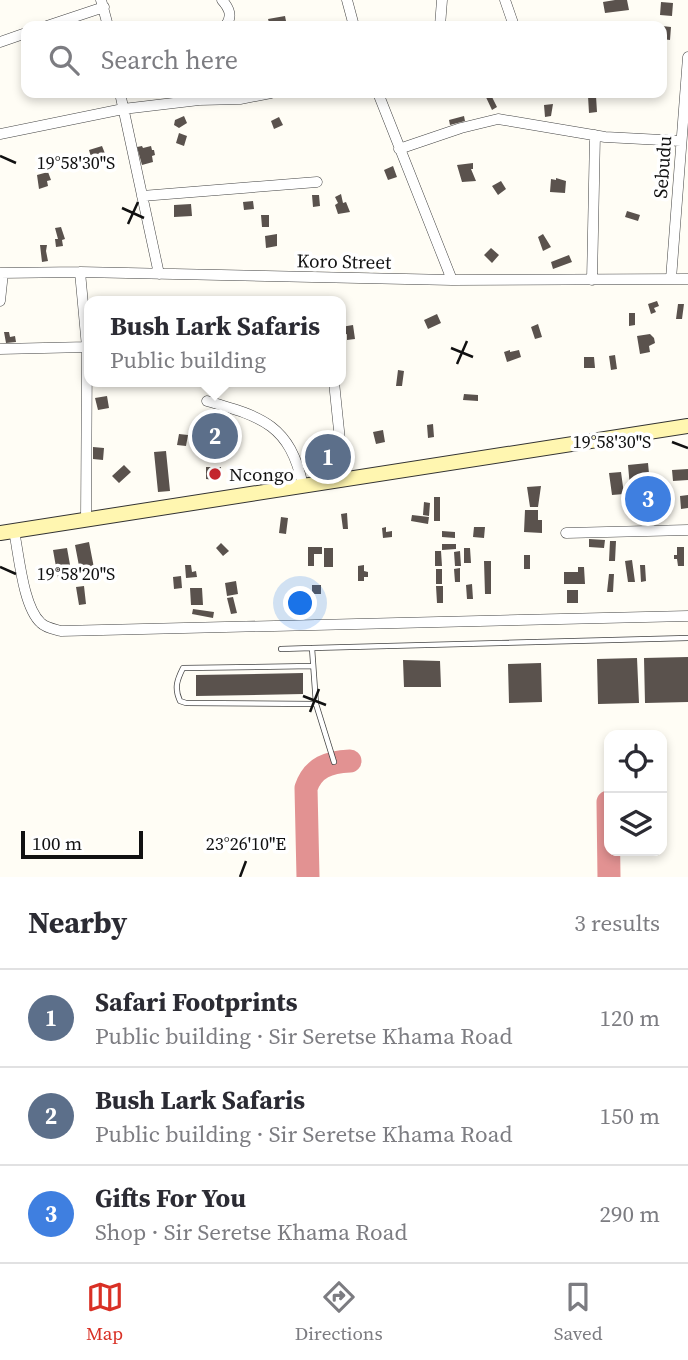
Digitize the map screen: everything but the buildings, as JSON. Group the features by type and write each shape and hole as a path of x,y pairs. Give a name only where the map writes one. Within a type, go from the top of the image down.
{"main road":[{"path":"7,532 688,426"}],"street":[{"path":"222,0 230,13 228,21"},
{"path":"348,0 354,21"},
{"path":"440,21 442,0"},
{"path":"505,0 512,21"},
{"path":"60,21 102,4 107,21"},
{"path":"0,42 21,35"},
{"name":"Sebudu","path":"671,279 684,155 681,141 688,57"},
{"path":"121,98 159,274"},
{"path":"0,134 123,109 203,98"},
{"path":"380,98 452,280"},
{"path":"399,149 461,128 498,119 595,135 681,141"},
{"path":"593,280 595,135"},
{"path":"142,197 317,182"},
{"path":"80,272 84,315"},
{"name":"Koro Street","path":"2,273 80,272 452,280 688,279"},
{"path":"0,301 2,273"},
{"path":"0,349 84,347"},
{"path":"86,521 87,387"},
{"path":"335,387 344,479"},
{"path":"207,401 272,425 288,443 303,486"},
{"path":"566,533 688,530"},
{"path":"7,532 34,613 41,623 61,631 688,616"}],"lane":[{"path":"281,649 688,638"},
{"path":"312,648 316,704 334,762"},
{"path":"313,666 183,668 178,677 176,691 180,701 186,703 316,704"}],"taxiway":[{"path":"308,877 306,788 317,770 350,761"},
{"path":"609,856 609,877"}],"place":[{"name":"Bush Lark Safaris","path":"215,436"},
{"name":"Safari Footprints","path":"328,457"},
{"name":"Ncongo","path":"215,474"},
{"name":"Gifts For You","path":"648,499"}]}
